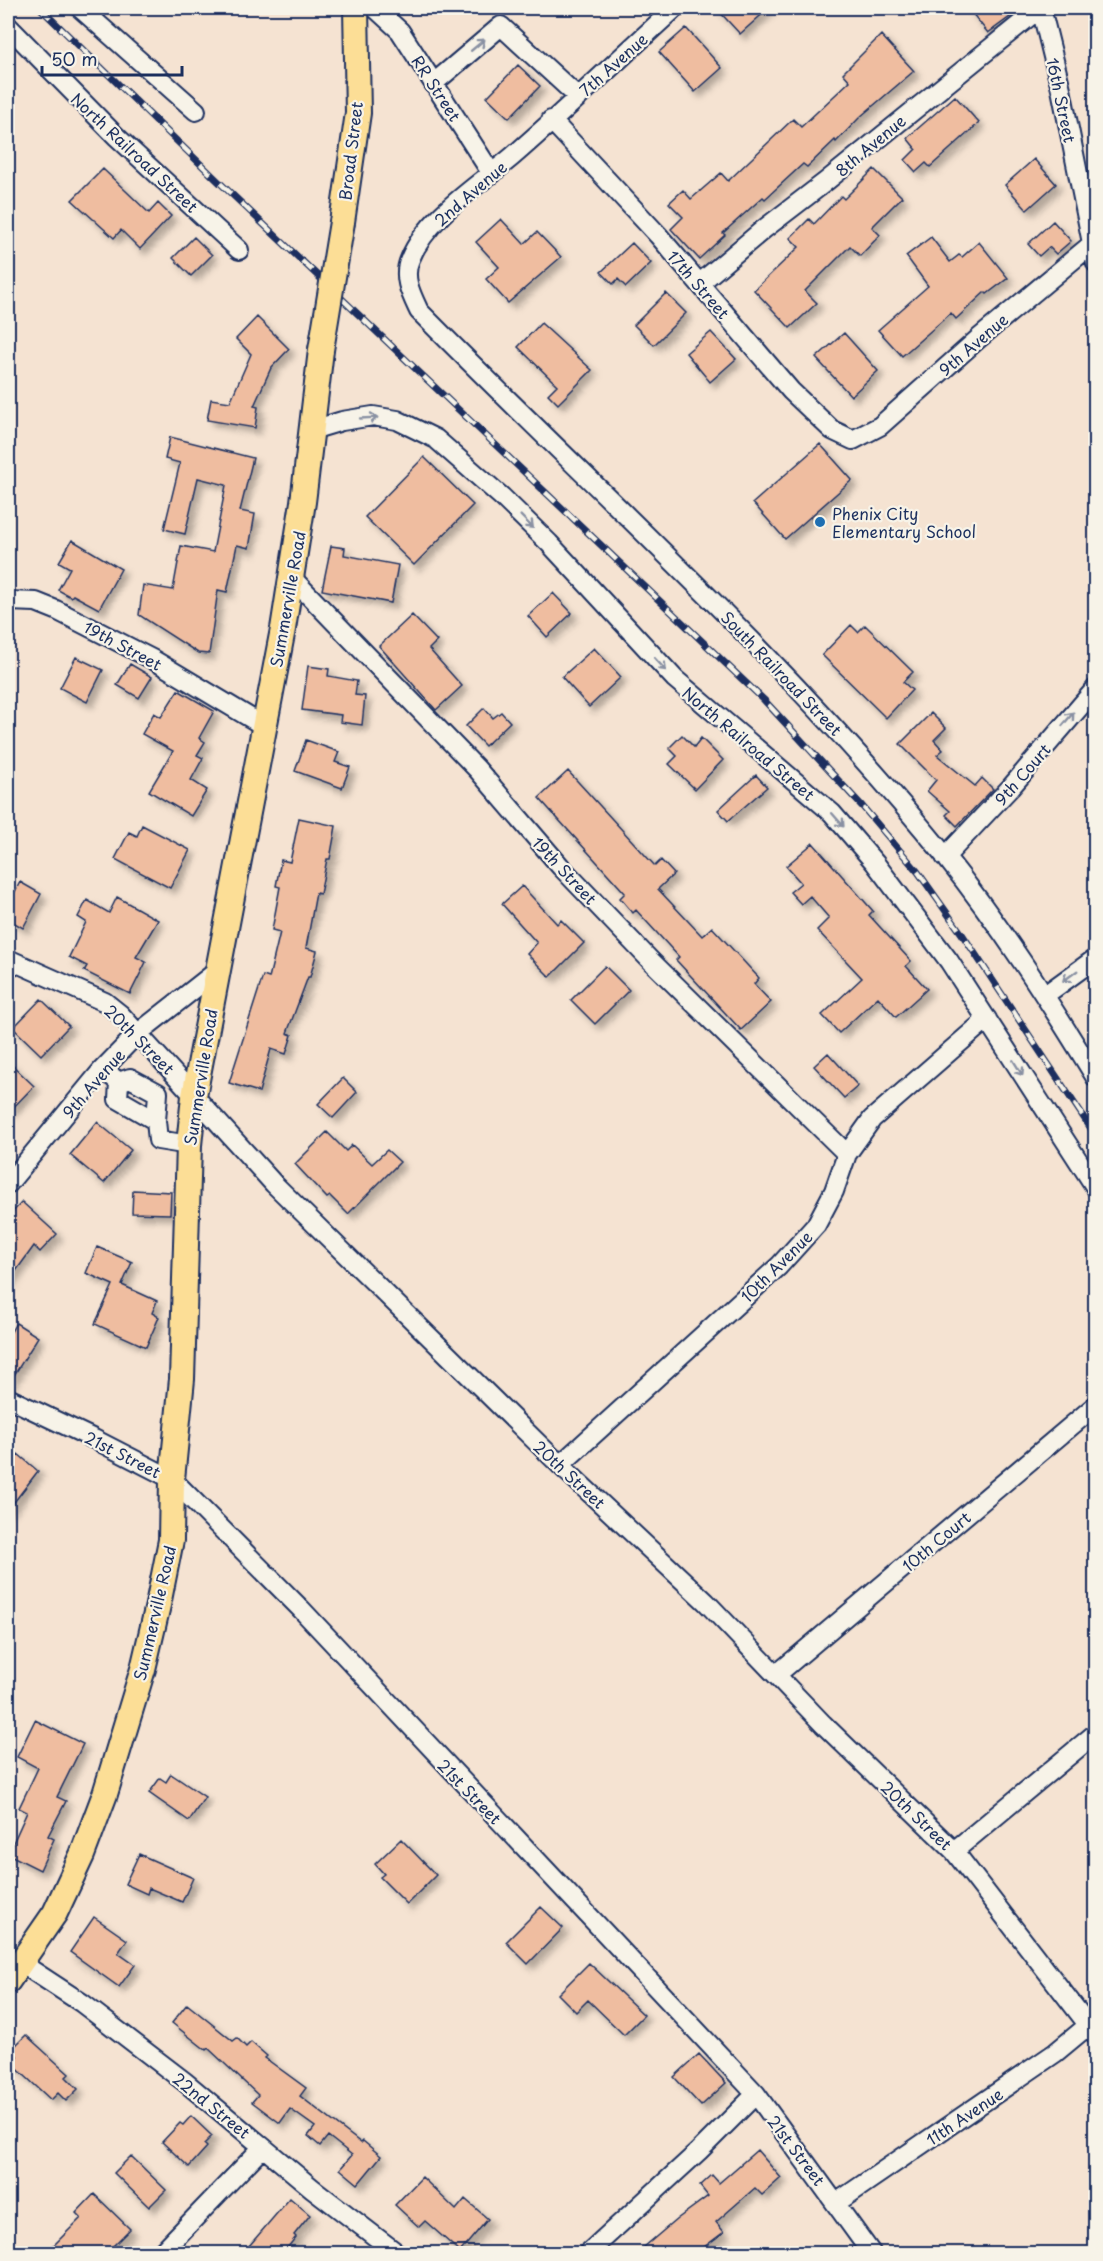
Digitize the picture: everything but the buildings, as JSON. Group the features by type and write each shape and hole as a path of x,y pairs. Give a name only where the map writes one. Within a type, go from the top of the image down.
{"main road":[{"name":"Broad Street","path":"342,222 358,113 356,8"},
{"name":"Summerville Road","path":"14,1972 55,1913 82,1855 105,1794 143,1669 171,1540 172,1479 182,1379 189,1145 194,1096 217,971 236,885 291,578 321,350 342,222"}],"street":[{"path":"80,8 196,111"},
{"name":"RR Street","path":"375,8 400,31 492,174"},
{"name":"7th Avenue","path":"551,120 675,8"},
{"name":"16th Street","path":"1040,8 1061,89 1094,244 1095,263"},
{"name":"8th Avenue","path":"700,283 1040,8"},
{"name":"North Railroad Street","path":"8,26 110,130 239,250"},
{"path":"434,83 501,27 578,96"},
{"name":"17th Street","path":"551,120 700,283 791,391 832,430 853,440"},
{"name":"2nd Avenue","path":"419,311 407,287 408,261 420,239 434,222 492,174 551,120"},
{"name":"9th Avenue","path":"853,440 880,426 978,339 1094,244"},
{"name":"South Railroad Street","path":"419,311 790,678 875,773 945,857 1024,962 1095,1078"},
{"name":"North Railroad Street","path":"312,430 342,421 373,416 397,420 436,439 502,497 549,543 675,679 832,813 875,863 949,961 1095,1188"},
{"name":"19th Street","path":"291,578 477,769 554,859 651,962 847,1154"},
{"name":"19th Street","path":"8,601 36,602 56,610 152,659 264,726"},
{"name":"9th Court","path":"945,857 1011,787 1095,688"},
{"path":"1045,995 1095,958"},
{"name":"20th Street","path":"8,959 105,1002 120,1014 274,1184 560,1465 675,1572 954,1851 1093,2026"},
{"name":"9th Avenue","path":"8,1184 102,1070 138,1034 217,971"},
{"name":"10th Avenue","path":"560,1465 779,1266 816,1225 834,1191 847,1154 872,1119 987,1019"},
{"path":"102,1070 119,1082"},
{"path":"119,1082 130,1078 158,1093 156,1121 158,1140 189,1145"},
{"path":"119,1082 118,1099 156,1121"},
{"name":"21st Street","path":"8,1398 94,1438 172,1479 301,1609 756,2094 872,2253"},
{"name":"10th Court","path":"776,1675 1095,1405"},
{"path":"954,1851 1095,1733"},
{"name":"22nd Street","path":"14,1972 82,2003 185,2082 312,2188 398,2253"},
{"name":"11th Avenue","path":"836,2203 1093,2026"},
{"path":"587,2253 699,2151 756,2094"},
{"path":"160,2253 263,2147"}],"railway":[{"path":"40,8 218,181 764,700 862,806 918,872 962,934 1096,1136"}],"place":[{"name":"Phenix City Elementary School","path":"820,522"}]}
